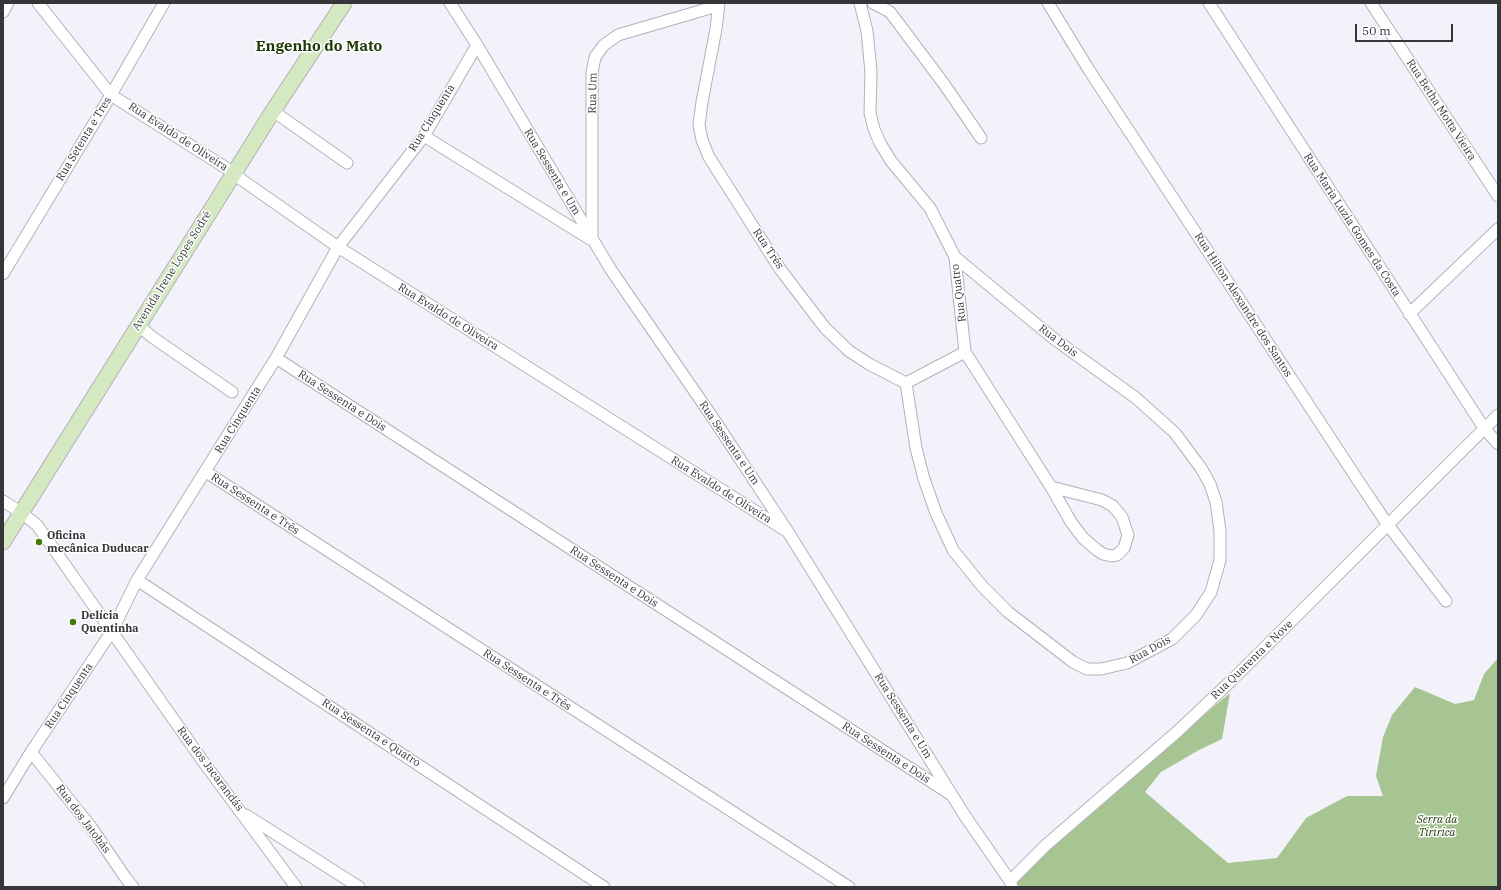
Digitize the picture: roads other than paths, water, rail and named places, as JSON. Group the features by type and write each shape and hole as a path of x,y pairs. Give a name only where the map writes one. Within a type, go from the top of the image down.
{"main road":[{"name":"Avenida Irene Lopes Sodré","path":"3,542 273,111 344,3"}],"street":[{"path":"3,7 8,3"},
{"path":"3,12 8,3"},
{"name":"Rua Evaldo de Oliveira","path":"38,3 111,95 234,173 338,247 788,532"},
{"name":"Rua Setenta e Tres","path":"3,274 111,95 164,3"},
{"name":"Rua Sessenta e Um","path":"450,3 477,45 611,270 715,421 788,532 952,795 1011,884"},
{"name":"Rua Quatro","path":"860,3 867,31 871,72 870,113 874,129 891,161 930,208 954,257 965,352 1051,487 1071,522 1083,538 1096,550 1103,554 1111,556 1118,555 1124,548 1128,535 1122,516 1113,506 1102,500 1051,487"},
{"path":"873,3 890,12 944,84 981,138"},
{"name":"Rua Hilton Alexandre dos Santos","path":"1048,3 1098,84 1324,430 1388,525 1446,602"},
{"name":"Rua Maria Luzia Gomes da Costa","path":"1208,3 1409,314 1484,428 1498,444"},
{"name":"Rua Betha Motta Vieira","path":"1371,3 1498,196"},
{"name":"Rua Um","path":"592,240 592,73 596,57 604,45 618,36 718,5"},
{"name":"Rua Três","path":"718,5 716,29 699,125 702,140 709,157 780,269 824,328 849,351 869,364 906,383"},
{"name":"Rua Cinquenta","path":"3,798 31,752 112,631 138,580 276,358 338,247 424,136 477,45"},
{"path":"273,111 347,163"},
{"path":"424,136 592,240"},
{"path":"1409,314 1498,230"},
{"name":"Rua Dois","path":"906,383 916,448 924,479 936,513 953,550 982,586 1008,612 1073,662 1087,669 1101,669 1127,663 1172,639 1196,615 1211,592 1220,560 1220,531 1216,502 1210,484 1201,468 1174,433 1136,398 1053,338 954,257"},
{"path":"138,325 232,392"},
{"path":"906,383 965,352"},
{"name":"Rua Sessenta e Dois","path":"276,358 952,795"},
{"name":"Rua Quarenta e Nove","path":"1011,884 1046,845 1178,731 1232,680 1498,415"},
{"name":"Rua Sessenta e Três","path":"206,472 849,887"},
{"name":"Rua dos Jacarandás","path":"3,501 37,525 202,760 240,811 359,887"},
{"name":"Rua Sessenta e Quatro","path":"138,580 604,887"},
{"name":"Rua dos Jatobás","path":"31,752 91,828 133,887"},
{"path":"240,811 296,887"}],"place":[{"name":"Oficina mecânica Duducar","path":"39,542"},
{"name":"Delícia Quentinha","path":"73,622"}],"district":[{"name":"Engenho do Mato","path":"319,47"}],"park label":[{"name":"Serra da Tiririca","path":"1437,826"}]}
